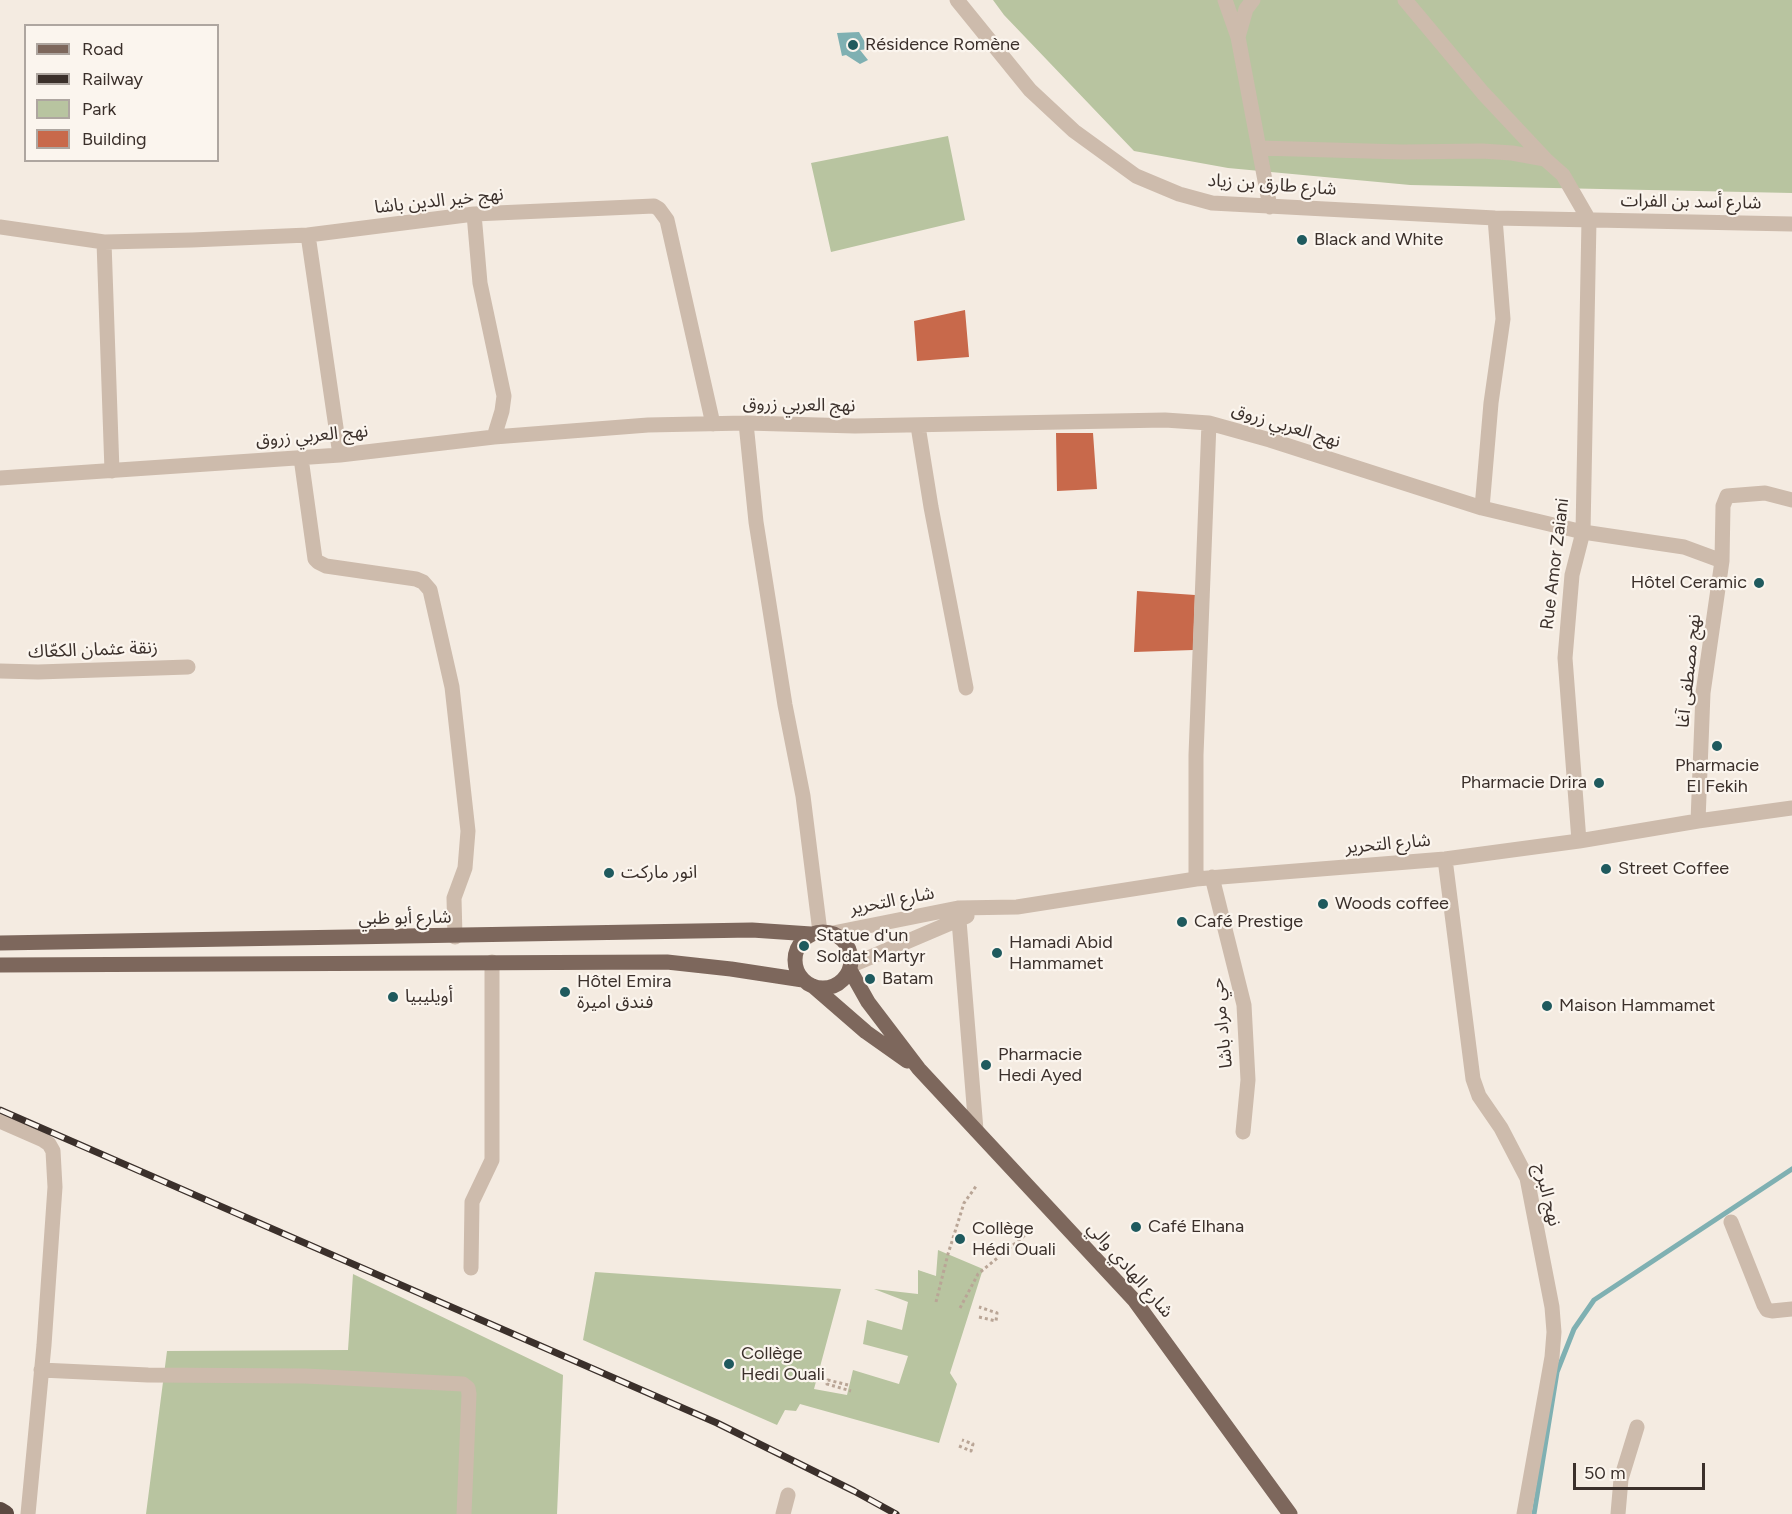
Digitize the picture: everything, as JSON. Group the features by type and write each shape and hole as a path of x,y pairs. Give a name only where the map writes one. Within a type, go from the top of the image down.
{"highway":[{"path":"0,1511 5,1514"}],"main road":[{"name":"شارع أبو ظبي","path":"0,943 455,937 752,930 821,933"},
{"path":"0,965 667,962 731,969 824,988 835,986 844,980 851,968 852,955 842,938 821,933 802,941 795,961 797,971 808,983"},
{"path":"370,938 370,962"},
{"name":"شارع الهادي والي","path":"851,968 868,1002 919,1069 1135,1301 1290,1514"},
{"name":"شارع الهادي والي","path":"808,983 866,1032 919,1069"}],"street":[{"name":"شارع طارق بن زياد","path":"957,0 1030,90 1074,131 1136,176 1179,194 1212,203 1270,207 1495,218 1589,220"},
{"path":"1225,0 1238,37 1270,207"},
{"path":"1238,37 1246,9 1253,0"},
{"path":"1406,0 1483,93 1563,175 1589,220"},
{"path":"1259,148 1403,152 1482,151 1545,159"},
{"name":"نهج خير الدين باشا","path":"0,227 104,242 192,240 308,235 474,214 649,205 659,209 667,220 713,424"},
{"path":"474,214 480,283 504,396 494,437"},
{"path":"1482,508 1491,403 1503,319 1495,218"},
{"name":"شارع أسد بن الفرات","path":"1589,220 1792,224"},
{"name":"Rue Amor Zaiani","path":"1579,841 1565,658 1572,575 1582,532 1589,220"},
{"path":"308,235 340,455"},
{"path":"104,242 112,471"},
{"name":"نهج العربي زروق","path":"0,478 340,455 494,437 648,425 746,423 918,426 1165,420 1209,423 1270,440 1482,508 1582,532"},
{"path":"746,423 756,522 785,705 803,796 821,933"},
{"name":"حي مراد باشا","path":"1209,423 1196,755 1204,878 1244,1005 1248,1080 1243,1132"},
{"path":"918,426 931,507 966,688"},
{"path":"301,458 315,559 326,566 416,579 423,582 430,591 452,687 468,831 465,868 454,898 455,937"},
{"name":"نهج مصطفى آغا","path":"1698,821 1703,693 1722,561 1723,506 1727,496 1765,493 1792,500"},
{"path":"1582,532 1684,547 1722,561"},
{"name":"زنقة عثمان الكعّاك","path":"0,671 38,672 188,667"},
{"name":"شارع التحرير","path":"821,933 987,909 1056,902 1204,878 1445,859 1792,808"},
{"name":"نهج البرج","path":"1445,859 1473,1079 1479,1096 1501,1128 1527,1178 1552,1307 1554,1332 1552,1357 1524,1514"},
{"path":"959,913 976,1130"},
{"name":"شارع التحرير","path":"851,968 959,913"},
{"path":"471,1268 472,1202 492,1160 492,962"},
{"path":"0,1121 43,1140 53,1151 55,1187 28,1514"},
{"path":"1731,1222 1767,1310 1792,1309"},
{"path":"41,1370 148,1375 305,1376 463,1384 468,1388 469,1394 464,1514"},
{"path":"1618,1514 1621,1479 1637,1427"},
{"path":"783,1514 788,1495"}],"path":[{"path":"936,1302 964,1203 977,1185"},
{"path":"960,1308 978,1274 1030,1231"},
{"path":"979,1307 997,1313 996,1321 979,1317"},
{"path":"848,1385 828,1380 827,1384 851,1391"},
{"path":"959,1446 971,1450 973,1444 962,1440"}],"green space":[{"path":"993,0 1792,0 1792,193 1410,185 1228,168 1134,151 1004,15"},
{"path":"948,136 965,220 831,252 811,163"},
{"name":"Collège Hedi Ouali","path":"938,1250 983,1269 950,1373 957,1384 939,1443 800,1404 796,1411 785,1410 777,1425 583,1340 595,1272 841,1289 814,1389 847,1395 853,1370 899,1384 908,1356 863,1344 867,1320 902,1330 908,1302 874,1289 918,1294 918,1270 936,1276"},
{"path":"353,1274 563,1375 557,1514 146,1514 167,1351 348,1350"}],"water":[{"name":"Résidence Romène","path":"859,32 869,49 860,50 868,60 860,64 846,55 842,56 837,33"}],"building":[{"path":"965,310 969,357 917,361 914,321"},
{"path":"1056,433 1093,433 1097,489 1057,491"},
{"path":"1137,591 1195,595 1193,650 1134,652"}],"waterway":[{"path":"1534,1514 1557,1372 1574,1329 1594,1300 1792,1169"}],"railway":[{"path":"0,1110 717,1423 896,1514"}],"place":[{"name":"Résidence Romène","path":"853,45"},
{"name":"Black and White","path":"1302,240"},
{"name":"Hôtel Ceramic","path":"1759,583"},
{"name":"Pharmacie El Fekih","path":"1717,746"},
{"name":"Pharmacie Drira","path":"1599,783"},
{"name":"Street Coffee","path":"1606,869"},
{"name":"انور ماركت","path":"609,873"},
{"name":"Woods coffee","path":"1323,904"},
{"name":"Café Prestige","path":"1182,922"},
{"name":"Statue d'un Soldat Martyr","path":"804,946"},
{"name":"Hamadi Abid Hammamet","path":"997,953"},
{"name":"Batam","path":"870,979"},
{"name":"Hôtel Emira فندق اميرة","path":"565,992"},
{"name":"أويليبيا","path":"393,997"},
{"name":"Maison Hammamet","path":"1547,1006"},
{"name":"Pharmacie Hedi Ayed","path":"986,1065"},
{"name":"Café Elhana","path":"1136,1227"},
{"name":"Collège Hédi Ouali","path":"960,1239"},
{"name":"Collège Hedi Ouali","path":"729,1364"}]}
